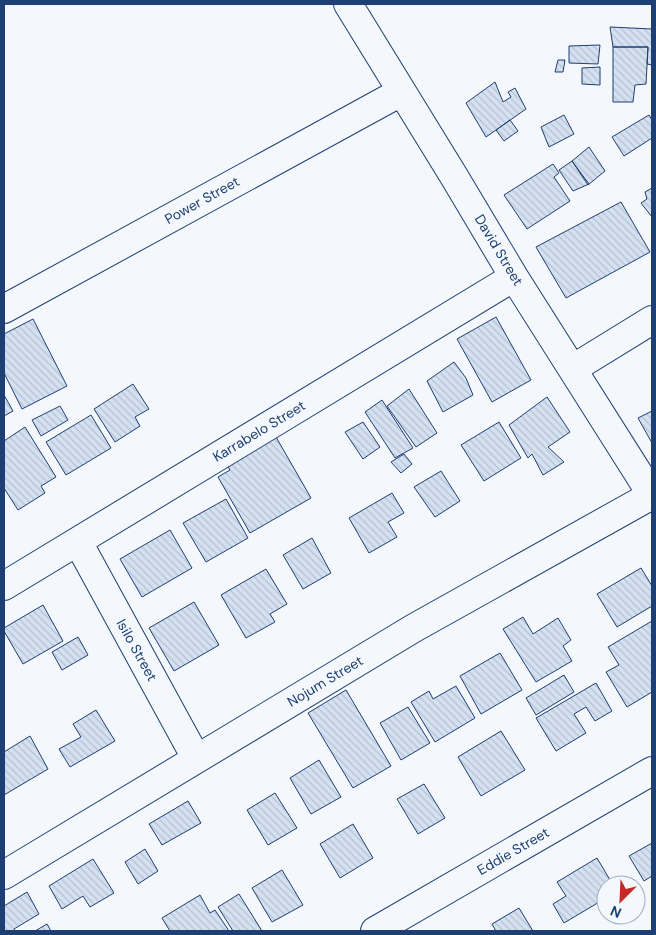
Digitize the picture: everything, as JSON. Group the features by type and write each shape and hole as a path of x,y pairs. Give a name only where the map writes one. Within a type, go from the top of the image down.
{"street":[{"name":"David Street","path":"348,4 456,178 514,277 574,368 652,495"},
{"name":"Power Street","path":"4,309 401,92"},
{"name":"Karrabelo Street","path":"4,586 514,277"},
{"path":"574,368 652,320"},
{"name":"Nojum Street","path":"4,875 414,628 652,495"},
{"name":"Isilo Street","path":"78,542 196,758"},
{"name":"Eddie Street","path":"375,931 652,771"}],"building":[{"path":"610,27 652,29 652,65 647,64 648,47 613,47"},
{"path":"600,45 598,64 569,63 569,46"},
{"path":"613,47 648,47 646,84 635,85 633,102 613,102"},
{"path":"558,60 565,60 563,72 555,72"},
{"path":"600,67 600,85 582,84 582,68"},
{"path":"495,82 503,102 511,97 508,92 515,88 526,109 486,137 466,103"},
{"path":"564,115 574,134 549,147 541,127"},
{"path":"649,115 652,120 652,138 624,156 612,137"},
{"path":"510,120 518,131 504,141 496,130"},
{"path":"589,147 605,171 588,185 572,161"},
{"path":"572,161 589,184 573,191 559,170"},
{"path":"553,164 559,173 554,177 570,201 527,229 504,195"},
{"path":"652,188 652,217 641,203 647,199 645,192"},
{"path":"621,202 650,252 566,298 536,247"},
{"path":"496,317 531,380 492,402 457,339"},
{"path":"33,319 67,386 22,409 4,373 4,334"},
{"path":"454,362 466,378 473,395 443,412 427,381"},
{"path":"133,384 149,409 135,417 140,426 115,442 94,409"},
{"path":"409,389 437,433 416,447 387,406"},
{"path":"4,395 13,411 4,416"},
{"path":"547,397 570,432 548,447 564,462 543,475 532,454 528,458 509,425"},
{"path":"382,400 413,448 395,458 365,412"},
{"path":"60,406 68,420 41,436 32,420"},
{"path":"652,411 652,443 638,418"},
{"path":"91,415 111,448 66,475 46,442"},
{"path":"363,422 380,447 363,459 345,432"},
{"path":"499,422 521,458 484,481 461,445"},
{"path":"25,427 56,477 41,486 45,493 18,510 4,488 4,441"},
{"path":"276,437 311,498 250,533 218,477 230,470 227,465"},
{"path":"404,454 412,464 401,473 391,462"},
{"path":"441,471 460,501 435,517 414,487"},
{"path":"392,493 404,513 388,522 397,537 369,553 349,518"},
{"path":"226,499 248,538 206,562 183,523"},
{"path":"170,530 192,568 142,597 120,559"},
{"path":"312,538 331,573 303,589 283,555"},
{"path":"641,568 652,586 652,606 617,627 597,594"},
{"path":"266,569 287,604 270,614 275,622 246,638 221,595"},
{"path":"194,602 219,645 174,671 149,628"},
{"path":"43,605 63,641 23,664 4,628"},
{"path":"523,617 533,634 558,618 571,640 563,646 572,661 536,682 503,629"},
{"path":"652,621 652,692 627,707 606,672 619,665 608,647"},
{"path":"78,637 88,655 62,670 52,652"},
{"path":"500,653 522,690 481,714 460,676"},
{"path":"564,675 574,692 536,715 526,698"},
{"path":"596,683 612,711 595,721 586,707 574,714 586,733 556,751 536,718"},
{"path":"456,686 475,718 435,742 411,702 429,691 433,699"},
{"path":"346,690 391,766 353,788 308,713"},
{"path":"408,707 430,743 401,760 380,723"},
{"path":"96,710 115,741 70,767 59,749 81,737 73,724"},
{"path":"501,731 525,770 481,796 458,757"},
{"path":"30,736 48,769 4,795 4,752"},
{"path":"319,760 341,797 311,814 290,778"},
{"path":"424,784 445,818 418,834 397,799"},
{"path":"275,793 297,828 268,845 247,810"},
{"path":"188,801 201,823 162,845 149,824"},
{"path":"353,824 373,858 340,878 320,844"},
{"path":"652,843 652,876 646,880 646,875 640,875 629,856"},
{"path":"145,849 158,871 138,884 125,862"},
{"path":"597,858 607,875 596,875 596,904 564,923 553,904 566,896 557,882"},
{"path":"93,859 114,893 90,907 83,896 62,909 49,886"},
{"path":"282,870 303,905 272,922 252,888"},
{"path":"27,892 39,914 14,929 15,931 4,931 4,906"},
{"path":"239,894 262,931 233,931 218,907"},
{"path":"200,895 210,913 215,910 229,931 170,931 162,918"},
{"path":"519,908 533,931 496,931 492,924"},
{"path":"47,924 51,931 35,931"}]}
